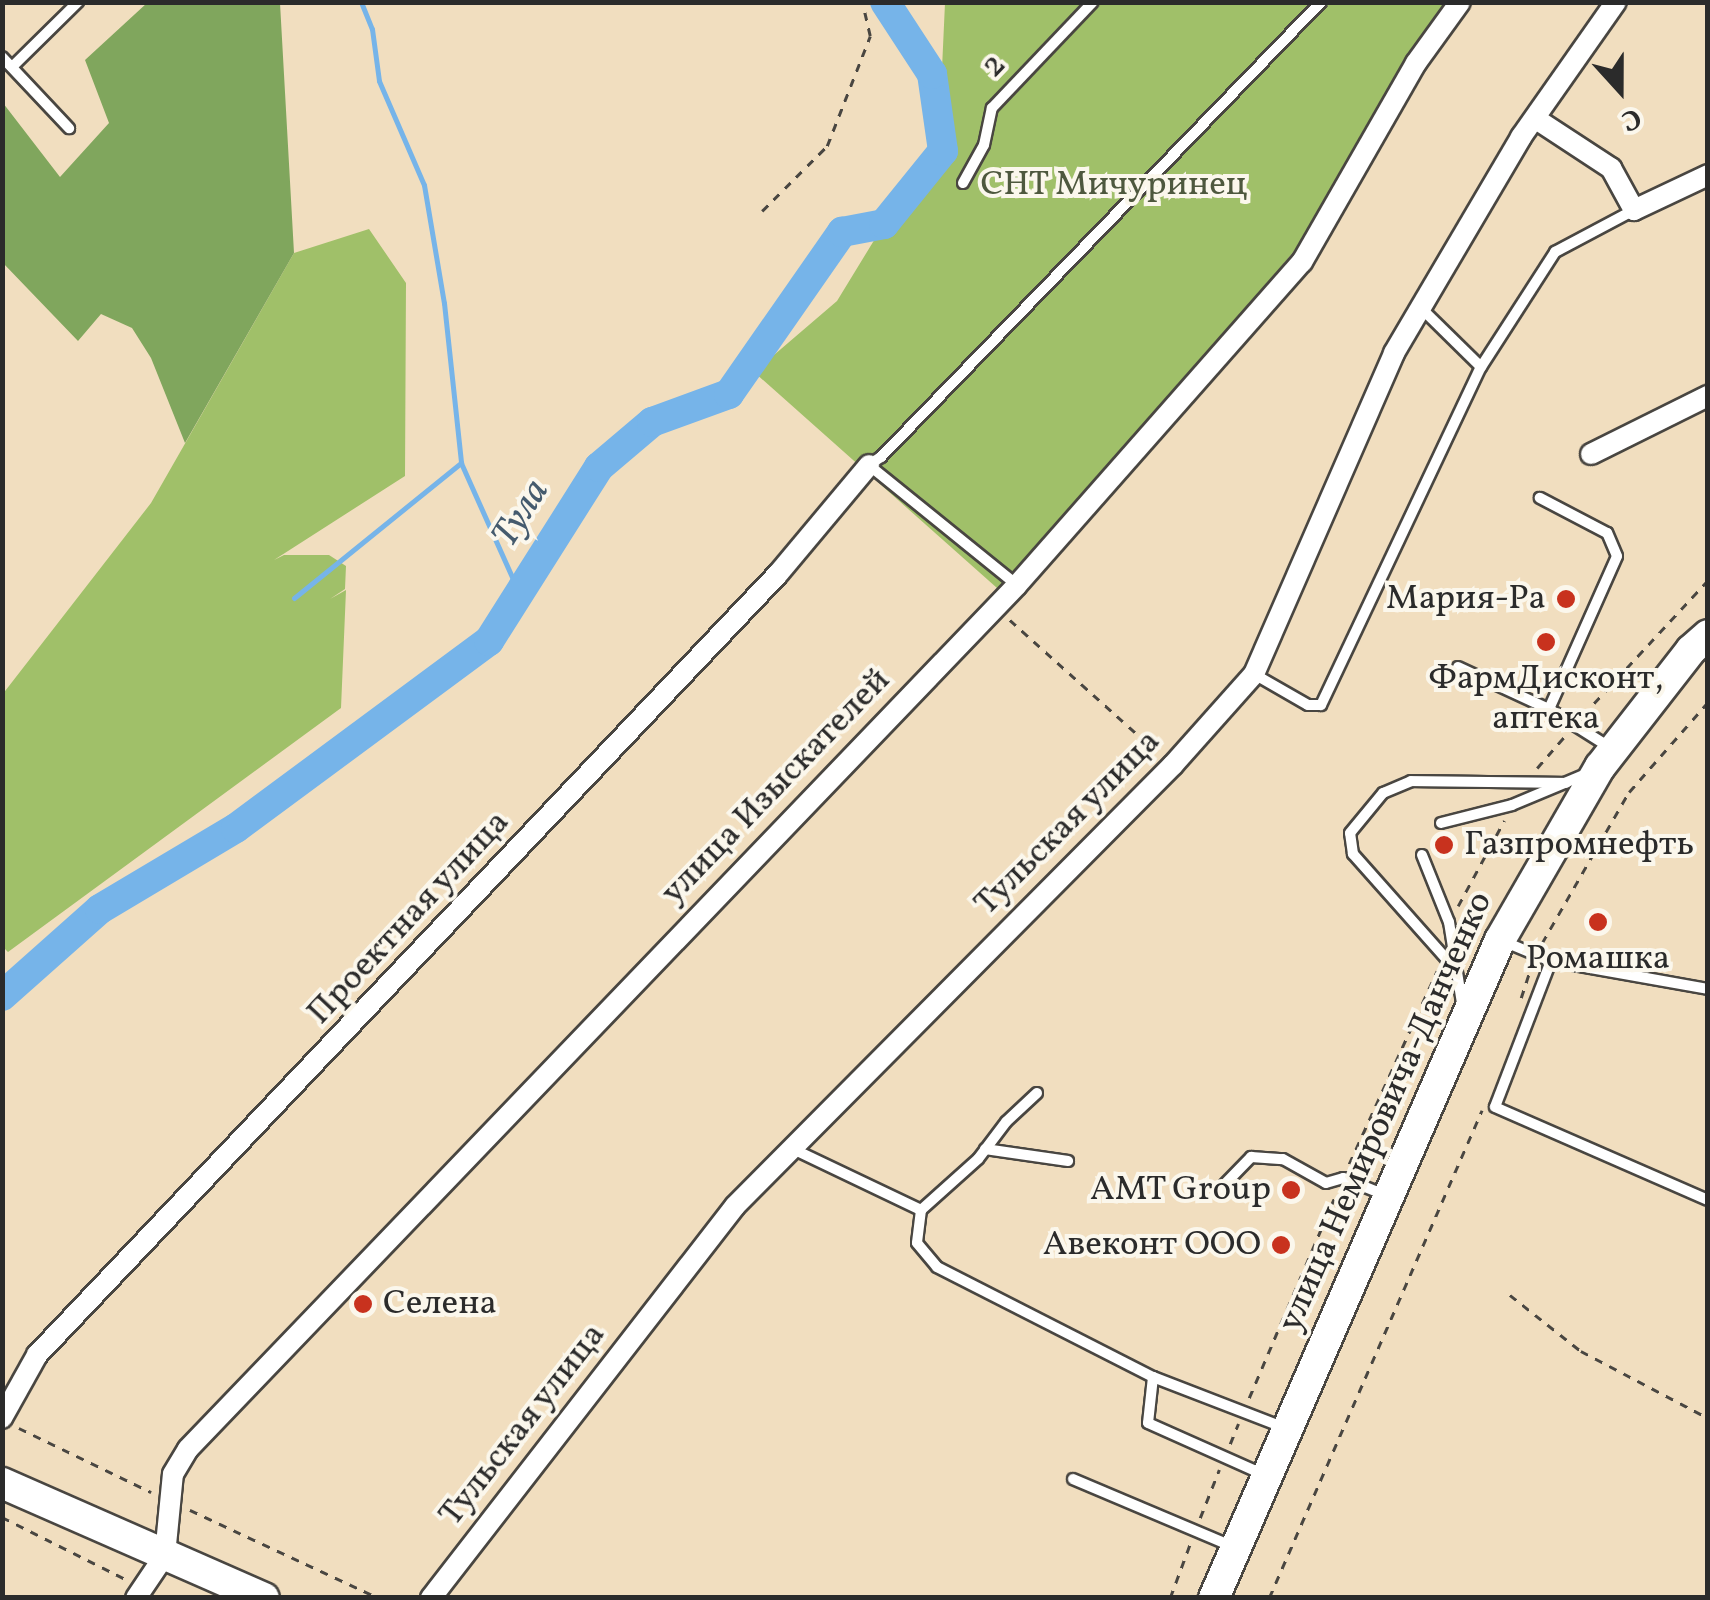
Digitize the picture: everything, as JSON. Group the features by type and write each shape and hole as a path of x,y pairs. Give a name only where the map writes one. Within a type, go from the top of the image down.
{"main road":[{"name":"улица Немировича-Данченко","path":"1214,1598 1464,1015 1500,940 1606,758 1691,650 1708,635"},
{"path":"2,1482 264,1598"}],"street":[{"name":"улица Изыскателей","path":"140,1592 165,1556 173,1474 188,1450 1012,590 1302,262 1416,63 1460,2"},
{"name":"Тульская улица","path":"432,1598 735,1206 1173,766 1254,674 1394,353 1536,119 1616,2"},
{"path":"1536,119 1611,168 1634,210 1708,175"},
{"path":"1591,454 1708,396"},
{"name":"Проектная улица","path":"11,1423 38,1355 778,574 869,465"}],"lane":[{"path":"12,66 78,2"},
{"name":"2","path":"963,184 984,145 992,108 1093,2"},
{"path":"1012,590 869,465 1321,2"},
{"path":"2,57 69,128"},
{"path":"1254,674 1308,706 1321,705 1481,366 1554,252 1634,210"},
{"path":"1422,308 1481,366"},
{"path":"1540,498 1608,533 1617,556 1549,709"},
{"path":"1441,823 1512,805 1566,783 1606,758 1549,709 1458,667"},
{"path":"1457,971 1352,854 1350,833 1383,793 1411,781 1566,783"},
{"path":"1422,855 1449,922 1464,1015"},
{"path":"1500,940 1551,961 1708,989"},
{"path":"1551,961 1495,1107 1708,1200"},
{"path":"1037,1093 921,1210 917,1244 937,1267 1153,1377 1286,1428"},
{"path":"793,1149 921,1210"},
{"path":"985,1149 1068,1161"},
{"path":"1220,1190 1251,1157 1283,1159 1326,1183 1343,1178 1386,1196"},
{"path":"1153,1377 1148,1423 1266,1476"},
{"path":"1073,1479 1234,1548"}],"path":[{"path":"762,211 826,146 870,36 862,2"},
{"path":"1526,781 1708,580"},
{"path":"1012,590 1005,616 1065,675 1173,766"},
{"path":"1516,1011 1536,954 1629,792 1708,702"},
{"path":"1449,922 1512,805"},
{"path":"1170,1598 1242,1414 1343,1178 1434,984 1442,953"},
{"path":"1269,1598 1484,1105"},
{"path":"1510,1295 1581,1352 1708,1418"},
{"path":"11,1423 379,1598"},
{"path":"2,1518 140,1592"}],"green space":[{"path":"147,3 280,3 294,253 185,443 151,358 132,328 101,314 78,341 3,263 3,103 60,177 109,123 85,60"},
{"name":"СНТ Мичуринец","path":"945,3 1460,3 1295,250 1006,596 754,372 837,301 939,134"},
{"path":"369,229 406,283 405,476 274,560 284,555 329,555 346,566 345,589 330,599 346,590 341,708 8,952 2,946 2,695 151,503 294,253"}],"waterway":[{"path":"361,2 372,29 379,81 424,185 444,303 461,463 516,586 489,641"},
{"name":"Тула","path":"2,996 100,909 236,828 489,641 599,467 652,422 729,394 842,232 884,224 943,151 932,74 885,2"},
{"path":"294,598 461,463"}],"place":[{"name":"Мария-Ра","path":"1566,599"},
{"name":"ФармДисконт, аптека","path":"1546,642"},
{"name":"Газпромнефть","path":"1444,845"},
{"name":"Ромашка","path":"1598,922"},
{"name":"АМТ Group","path":"1291,1190"},
{"name":"Авеконт ООО","path":"1281,1245"},
{"name":"Селена","path":"363,1304"}]}
